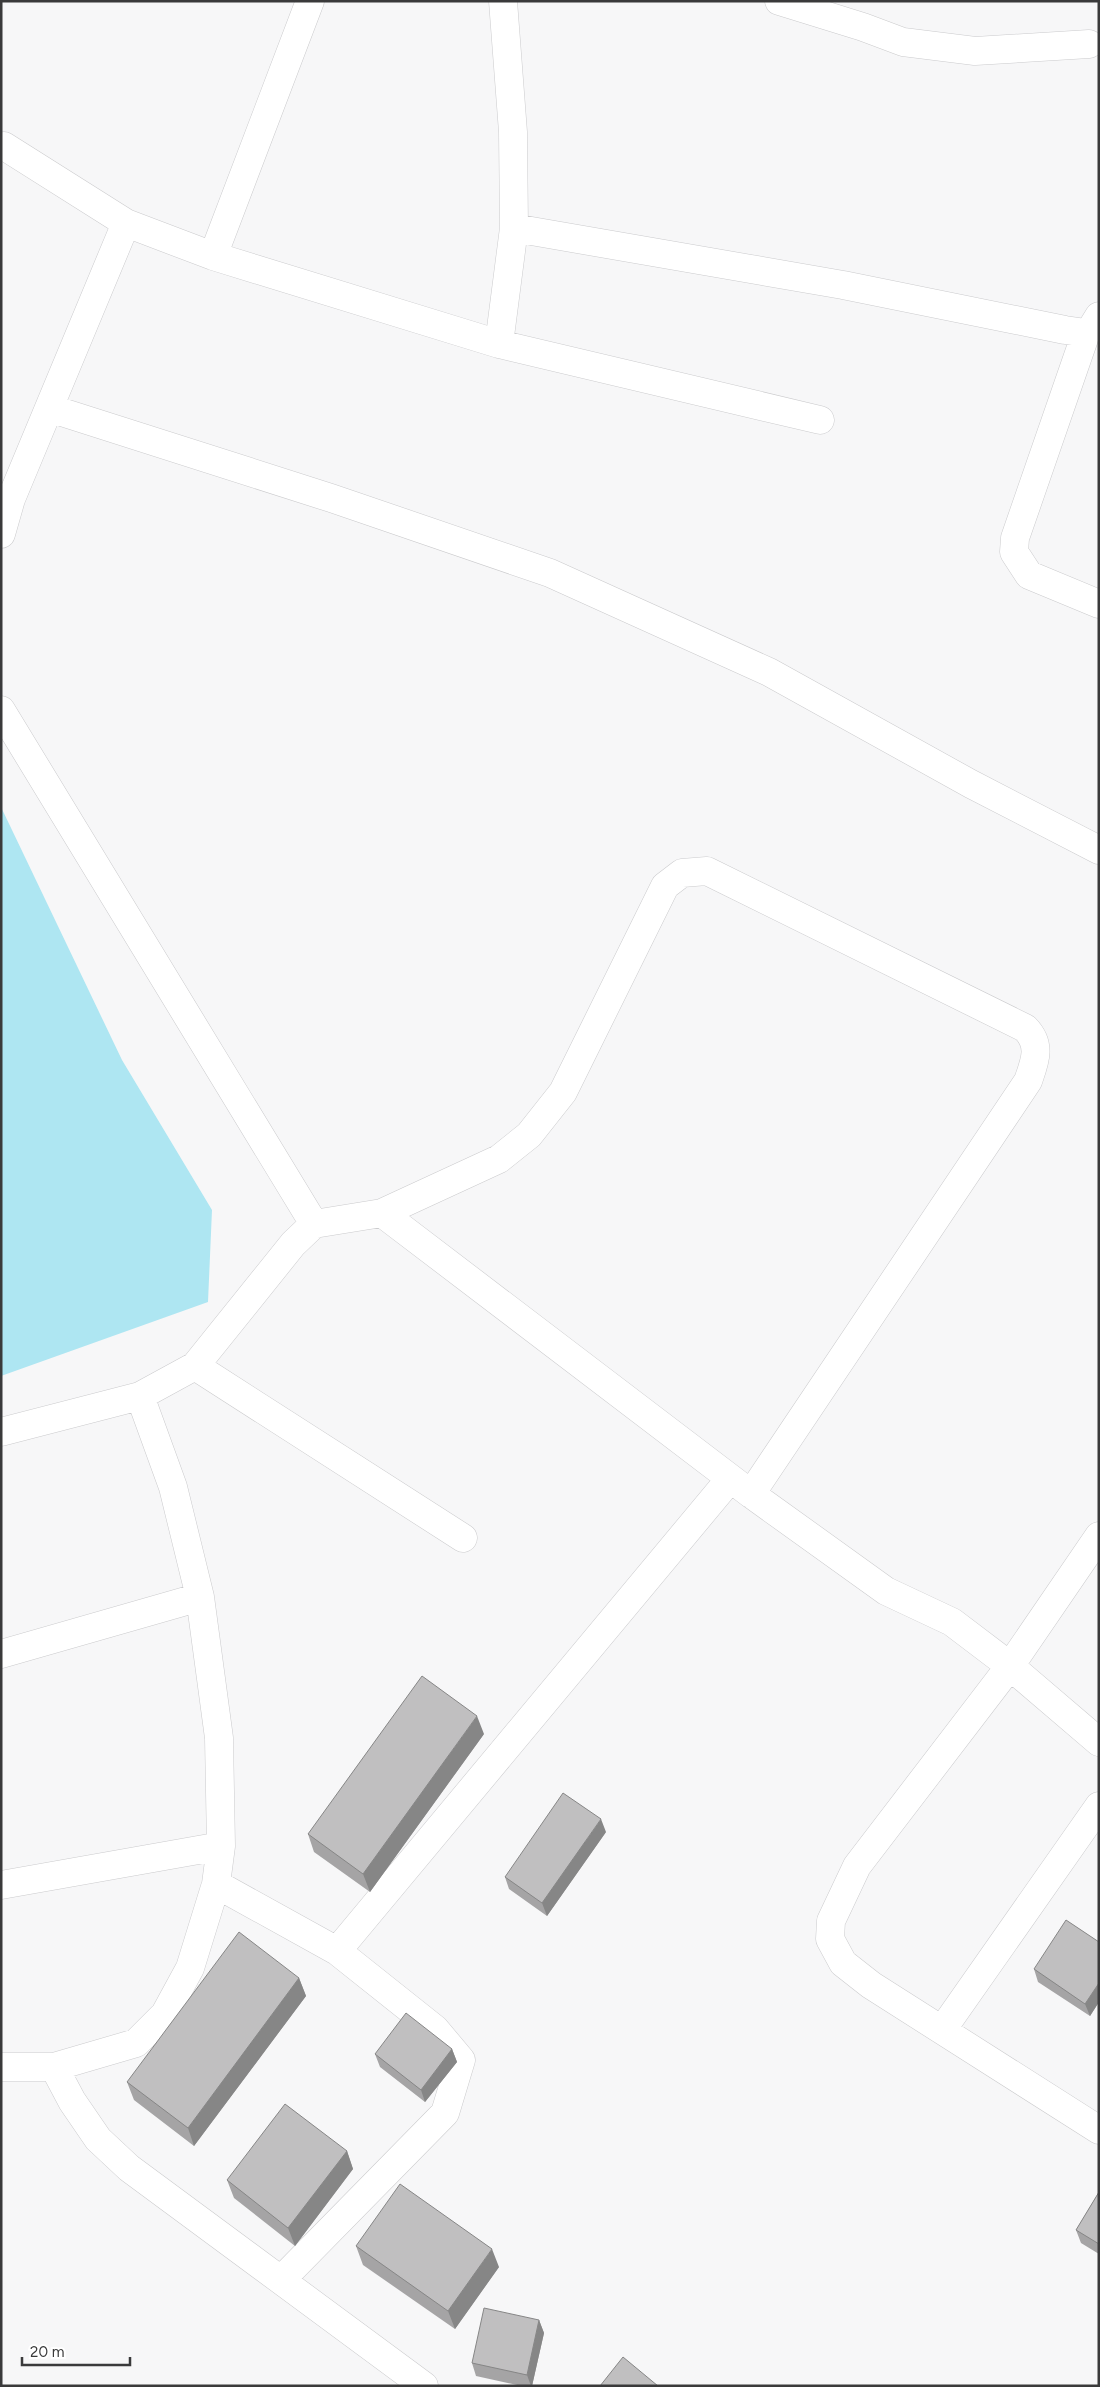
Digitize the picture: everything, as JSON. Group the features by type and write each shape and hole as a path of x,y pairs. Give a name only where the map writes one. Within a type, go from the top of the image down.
{"street":[{"path":"212,256 310,1"},
{"path":"499,344 514,228 513,132 502,1"},
{"path":"779,1 863,27 903,42 975,51 1089,44"},
{"path":"4,146 126,223 212,256 499,344 820,420"},
{"path":"1,534 11,499 126,223"},
{"path":"514,228 843,285 1055,328 1092,325 1015,538 1014,552 1028,575 1099,604"},
{"path":"49,408 331,498 550,573 769,672 971,784 1099,850"},
{"path":"1,710 314,1224"},
{"path":"1,1432 140,1396 195,1366 293,1244 314,1224 382,1213 499,1159 529,1135 563,1092 665,886 682,873 707,871 1024,1028 1033,1036 1036,1058 1028,1081 740,1486 337,1951"},
{"path":"382,1213 740,1486 886,1590 952,1622 1010,1666 1099,1742"},
{"path":"195,1366 462,1538"},
{"path":"1,2067 54,2067 136,2043 165,2014 190,1968 216,1884 220,1846 219,1738 200,1597 173,1487 140,1396"},
{"path":"1099,1536 1010,1666 857,1866 831,1921 830,1939 843,1963 871,1985 1099,2130"},
{"path":"1,1654 200,1597"},
{"path":"942,2030 1099,1806"},
{"path":"1,1885 220,1846"},
{"path":"216,1884 337,1951 435,2029 462,2060 445,2113 281,2280"},
{"path":"54,2067 72,2101 98,2139 129,2168 424,2386"}],"water":[{"path":"1,807 122,1060 212,1210 208,1302 1,1376"}],"building":[{"path":"422,1676 477,1716 363,1874 308,1834"},
{"path":"563,1793 601,1819 542,1903 505,1877"},
{"path":"1066,1920 1099,1942 1099,1983 1085,2004 1034,1969"},
{"path":"239,1932 299,1978 188,2128 127,2082"},
{"path":"406,2013 452,2049 421,2090 375,2054"},
{"path":"285,2104 347,2151 288,2228 227,2180"},
{"path":"400,2184 492,2249 448,2311 356,2246"},
{"path":"1099,2192 1099,2244 1076,2230"},
{"path":"484,2308 539,2320 527,2375 472,2363"},
{"path":"623,2357 658,2386 600,2386"}]}
